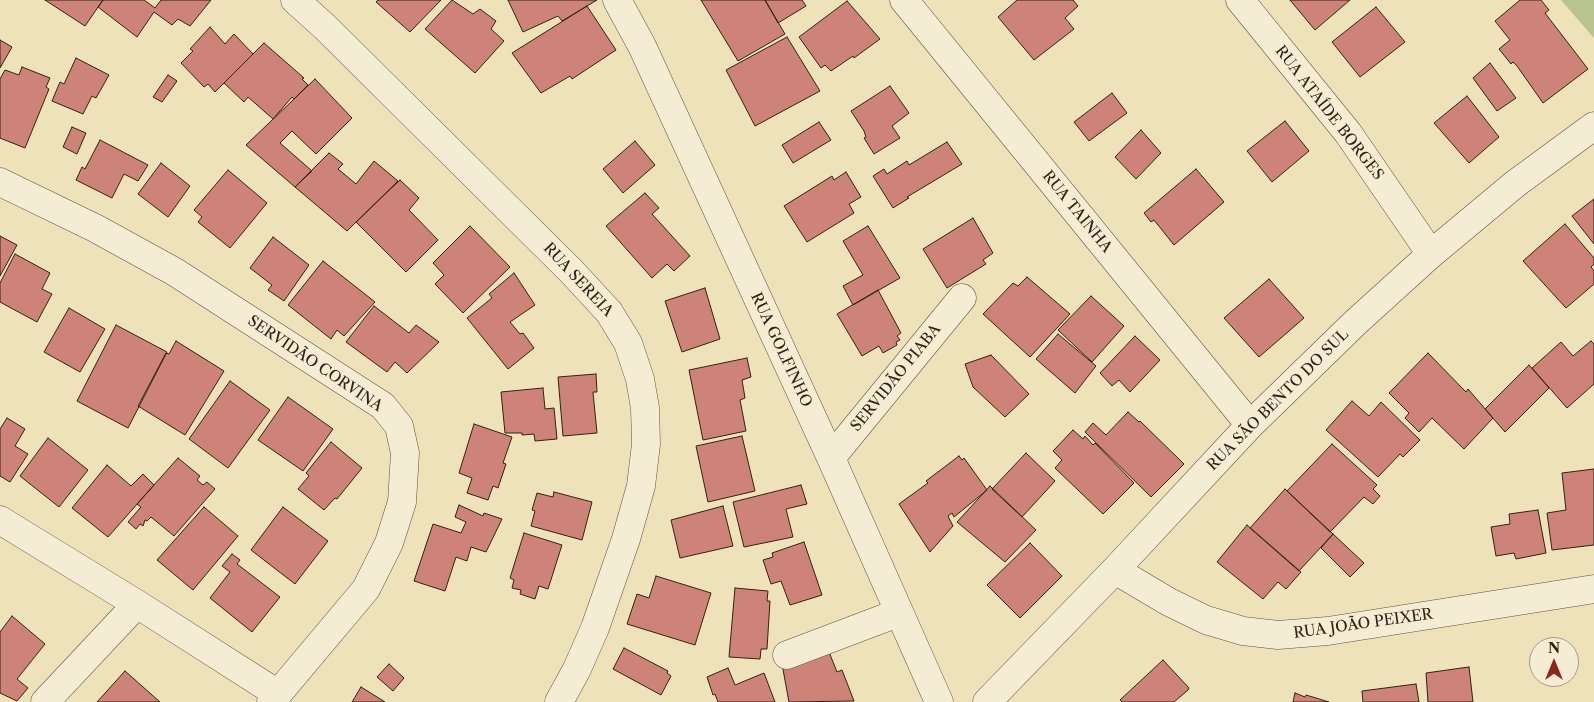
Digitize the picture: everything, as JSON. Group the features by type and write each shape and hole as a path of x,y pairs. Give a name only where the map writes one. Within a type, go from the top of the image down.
{"street":[{"name":"RUA SEREIA","path":"295,0 332,34 572,272 609,312 628,343 640,379 645,408 646,444 641,486 626,539 595,628 577,669 559,702"},
{"name":"RUA GOLFINHO","path":"617,0 642,46 831,458 939,702"},
{"name":"RUA TAINHA","path":"904,0 1250,425"},
{"name":"RUA ATAÍDE BORGES","path":"1241,0 1348,133 1431,254"},
{"name":"RUA SÃO BENTO DO SUL","path":"987,702 1115,570 1250,425 1356,322 1431,254 1515,184 1594,126"},
{"name":"SERVIDÃO CORVINA","path":"0,182 95,228 174,272 383,406 399,426 405,453 402,502 389,543 366,589 275,698"},
{"name":"SERVIDÃO PIABA","path":"831,458 962,298"},
{"path":"0,520 137,604 275,698"},
{"name":"RUA JOÃO PEIXER","path":"1115,570 1169,602 1206,620 1243,631 1278,634 1328,631 1594,590"},
{"path":"45,702 137,604"},
{"path":"787,655 898,613"}],"green space":[{"path":"1561,0 1594,0 1594,38"}],"building":[{"path":"45,0 103,0 85,26"},
{"path":"103,0 144,0 155,8 161,0 211,0 190,26 178,19 172,25 154,12 137,37 98,7"},
{"path":"378,0 441,0 410,32 376,2"},
{"path":"452,0 473,14 480,9 496,21 491,29 504,41 475,73 425,29"},
{"path":"508,0 597,0 562,21 558,16 523,32"},
{"path":"701,0 765,0 785,34 738,61"},
{"path":"765,0 802,0 806,6 778,23"},
{"path":"1017,0 1073,0 1078,6 1065,18 1074,29 1034,60 998,17"},
{"path":"1290,0 1350,0 1315,30"},
{"path":"1520,0 1541,0 1549,10 1545,13 1588,69 1543,103 1517,66 1513,62 1511,64 1499,49 1510,40 1495,21"},
{"path":"847,1 880,39 854,58 853,56 831,71 825,65 821,68 799,37"},
{"path":"587,6 616,50 572,79 570,76 541,93 512,53"},
{"path":"1376,7 1405,42 1360,77 1332,42"},
{"path":"210,27 225,44 234,34 253,54 215,92 208,84 204,87 181,63 193,51 190,49"},
{"path":"787,37 820,91 755,126 726,70"},
{"path":"0,40 12,47 0,68"},
{"path":"264,43 304,78 302,79 308,85 294,99 292,97 273,119 248,97 244,102 224,83"},
{"path":"76,58 109,75 96,98 92,96 83,114 52,101 60,82 64,84"},
{"path":"1490,63 1516,98 1497,111 1473,78"},
{"path":"22,67 50,78 46,87 49,89 25,148 0,138 0,79 5,70 19,75"},
{"path":"168,75 177,81 162,102 153,97"},
{"path":"315,79 352,118 316,154 292,131 280,143 312,171 295,187 246,145"},
{"path":"890,86 909,113 892,126 900,138 874,154 864,138 866,137 864,131 851,111"},
{"path":"1112,93 1127,113 1089,141 1074,122"},
{"path":"1467,96 1499,137 1469,163 1434,123"},
{"path":"1285,121 1309,151 1272,182 1247,151"},
{"path":"819,122 831,140 793,163 782,145"},
{"path":"72,127 86,133 77,154 63,147"},
{"path":"1141,130 1161,153 1136,179 1115,157"},
{"path":"100,140 148,165 138,181 124,174 112,198 76,180 82,167 85,169"},
{"path":"635,141 655,165 623,193 603,169"},
{"path":"947,142 962,164 907,197 909,198 893,208 873,176 884,169 887,174 907,161 909,165"},
{"path":"329,153 343,164 338,169 356,184 374,161 398,181 347,231 295,187"},
{"path":"161,163 190,186 168,217 138,194"},
{"path":"1196,169 1224,202 1174,245 1154,220 1151,222 1144,213"},
{"path":"228,170 267,203 230,248 198,222 202,217 194,210"},
{"path":"846,172 861,197 849,204 854,213 807,242 784,206 832,176 834,180"},
{"path":"400,180 419,198 409,210 438,240 406,272 356,222"},
{"path":"645,193 659,208 652,214 690,256 674,271 667,264 652,278 606,226"},
{"path":"1594,199 1594,244 1572,216"},
{"path":"973,218 993,253 983,260 986,264 947,288 923,249"},
{"path":"1565,224 1594,258 1594,264 1591,267 1594,271 1594,284 1566,308 1523,261"},
{"path":"470,226 510,267 463,313 435,284 444,275 433,263"},
{"path":"868,226 900,278 853,305 843,286 863,275 843,241"},
{"path":"0,236 17,245 0,276"},
{"path":"273,237 309,265 284,301 268,290 272,285 250,268"},
{"path":"15,254 50,273 42,289 52,294 37,322 0,302 0,283"},
{"path":"323,261 375,302 344,336 337,330 331,339 288,305"},
{"path":"514,273 535,305 510,322 520,334 523,333 534,348 508,369 467,318 492,298 489,294"},
{"path":"1027,277 1070,314 1030,357 983,314 1013,283 1018,286"},
{"path":"1269,279 1304,318 1259,357 1224,318"},
{"path":"705,288 720,339 682,352 665,301"},
{"path":"878,290 901,333 897,336 900,340 896,342 897,345 883,353 879,346 862,356 837,314"},
{"path":"1091,296 1124,326 1092,362 1058,330"},
{"path":"374,306 409,333 416,325 439,342 407,373 395,362 387,372 346,342"},
{"path":"69,308 105,329 80,372 44,352"},
{"path":"116,325 167,352 128,428 77,401"},
{"path":"1058,334 1096,366 1075,393 1036,359"},
{"path":"1135,336 1160,360 1130,392 1119,380 1112,386 1100,373"},
{"path":"176,341 224,371 185,435 138,406 166,353 169,354"},
{"path":"1591,341 1594,344 1594,384 1567,408 1532,368 1561,342 1573,356"},
{"path":"1428,353 1466,392 1468,389 1493,418 1464,449 1432,418 1419,432 1405,418 1409,413 1389,393"},
{"path":"991,355 1029,394 1005,417 973,387 965,364"},
{"path":"747,358 751,377 742,380 745,398 740,400 746,431 703,440 689,370"},
{"path":"1529,365 1549,388 1505,432 1485,409"},
{"path":"596,374 597,392 593,392 597,433 563,436 558,377"},
{"path":"230,381 270,410 228,468 189,439"},
{"path":"543,388 545,409 554,408 557,439 535,441 534,434 505,433 501,392"},
{"path":"288,397 333,429 303,471 258,440"},
{"path":"1352,401 1369,416 1381,402 1420,440 1403,457 1400,454 1378,477 1326,430"},
{"path":"1128,412 1140,421 1184,464 1151,497 1085,432 1093,423 1106,435"},
{"path":"7,418 25,429 15,446 28,454 10,482 0,476 0,429"},
{"path":"474,424 512,437 503,463 506,464 498,488 493,486 488,500 467,493 472,478 459,473"},
{"path":"1073,430 1083,439 1085,436 1093,445 1095,443 1134,483 1103,514 1055,468 1062,460 1053,451"},
{"path":"742,436 755,491 708,502 696,446"},
{"path":"48,438 88,470 59,507 20,476"},
{"path":"331,442 362,468 337,499 335,498 324,510 298,489 309,476 306,473"},
{"path":"1332,444 1377,485 1373,489 1380,496 1373,504 1364,497 1330,532 1287,491"},
{"path":"1026,453 1055,481 1022,517 992,489"},
{"path":"959,456 962,460 964,458 987,490 954,517 952,513 948,516 953,526 930,552 899,504 928,483 926,481"},
{"path":"178,458 200,476 197,480 203,485 207,482 215,489 174,536 151,517 147,521 145,520 143,526 140,524 136,529 128,522 141,507 137,504"},
{"path":"107,465 131,486 143,474 154,485 108,537 72,508"},
{"path":"1594,469 1594,545 1552,550 1547,513 1566,510 1562,473"},
{"path":"801,485 807,504 786,509 793,537 744,547 733,502"},
{"path":"990,486 1036,530 1005,562 957,522"},
{"path":"1285,489 1333,534 1299,571 1250,528"},
{"path":"554,492 592,502 582,540 531,526 535,511 532,510 537,493 553,497"},
{"path":"459,505 483,516 484,513 502,519 486,552 471,547 467,561 456,557 445,591 414,581 433,524 461,533 466,522 455,517"},
{"path":"723,506 733,546 680,558 671,520"},
{"path":"204,507 238,536 193,590 157,560"},
{"path":"283,507 328,541 295,584 251,550"},
{"path":"1538,510 1546,553 1516,559 1514,553 1496,556 1491,527 1510,524 1509,514"},
{"path":"1247,525 1301,572 1286,589 1278,582 1263,599 1217,562"},
{"path":"524,533 562,545 548,589 539,586 535,599 520,594 521,590 512,588 514,580 510,578"},
{"path":"1333,534 1364,563 1350,577 1321,548"},
{"path":"804,542 822,595 790,605 781,581 771,584 763,560 773,557 772,553"},
{"path":"1030,543 1062,576 1020,618 987,585"},
{"path":"232,554 240,560 237,564 280,597 252,632 210,598 230,572 222,566"},
{"path":"656,576 711,593 695,645 627,624 637,594 649,598"},
{"path":"735,588 768,591 767,601 770,601 767,649 761,649 760,659 729,657"},
{"path":"12,616 45,644 17,679 28,688 17,701 0,693 0,632"},
{"path":"827,647 837,672 842,670 854,701 789,702 782,664"},
{"path":"624,648 668,671 667,673 671,676 661,695 613,669"},
{"path":"1163,660 1189,688 1188,690 1174,702 1122,702 1120,700"},
{"path":"389,664 404,678 393,691 377,677"},
{"path":"1469,667 1473,702 1428,702 1426,673"},
{"path":"728,668 735,685 764,673 775,702 718,702 715,694 713,695 707,677"},
{"path":"125,671 160,702 97,702"},
{"path":"1416,684 1419,702 1363,702 1362,691"},
{"path":"361,687 385,702 352,702"},
{"path":"1295,693 1305,697 1306,695 1329,702 1293,702"}]}
